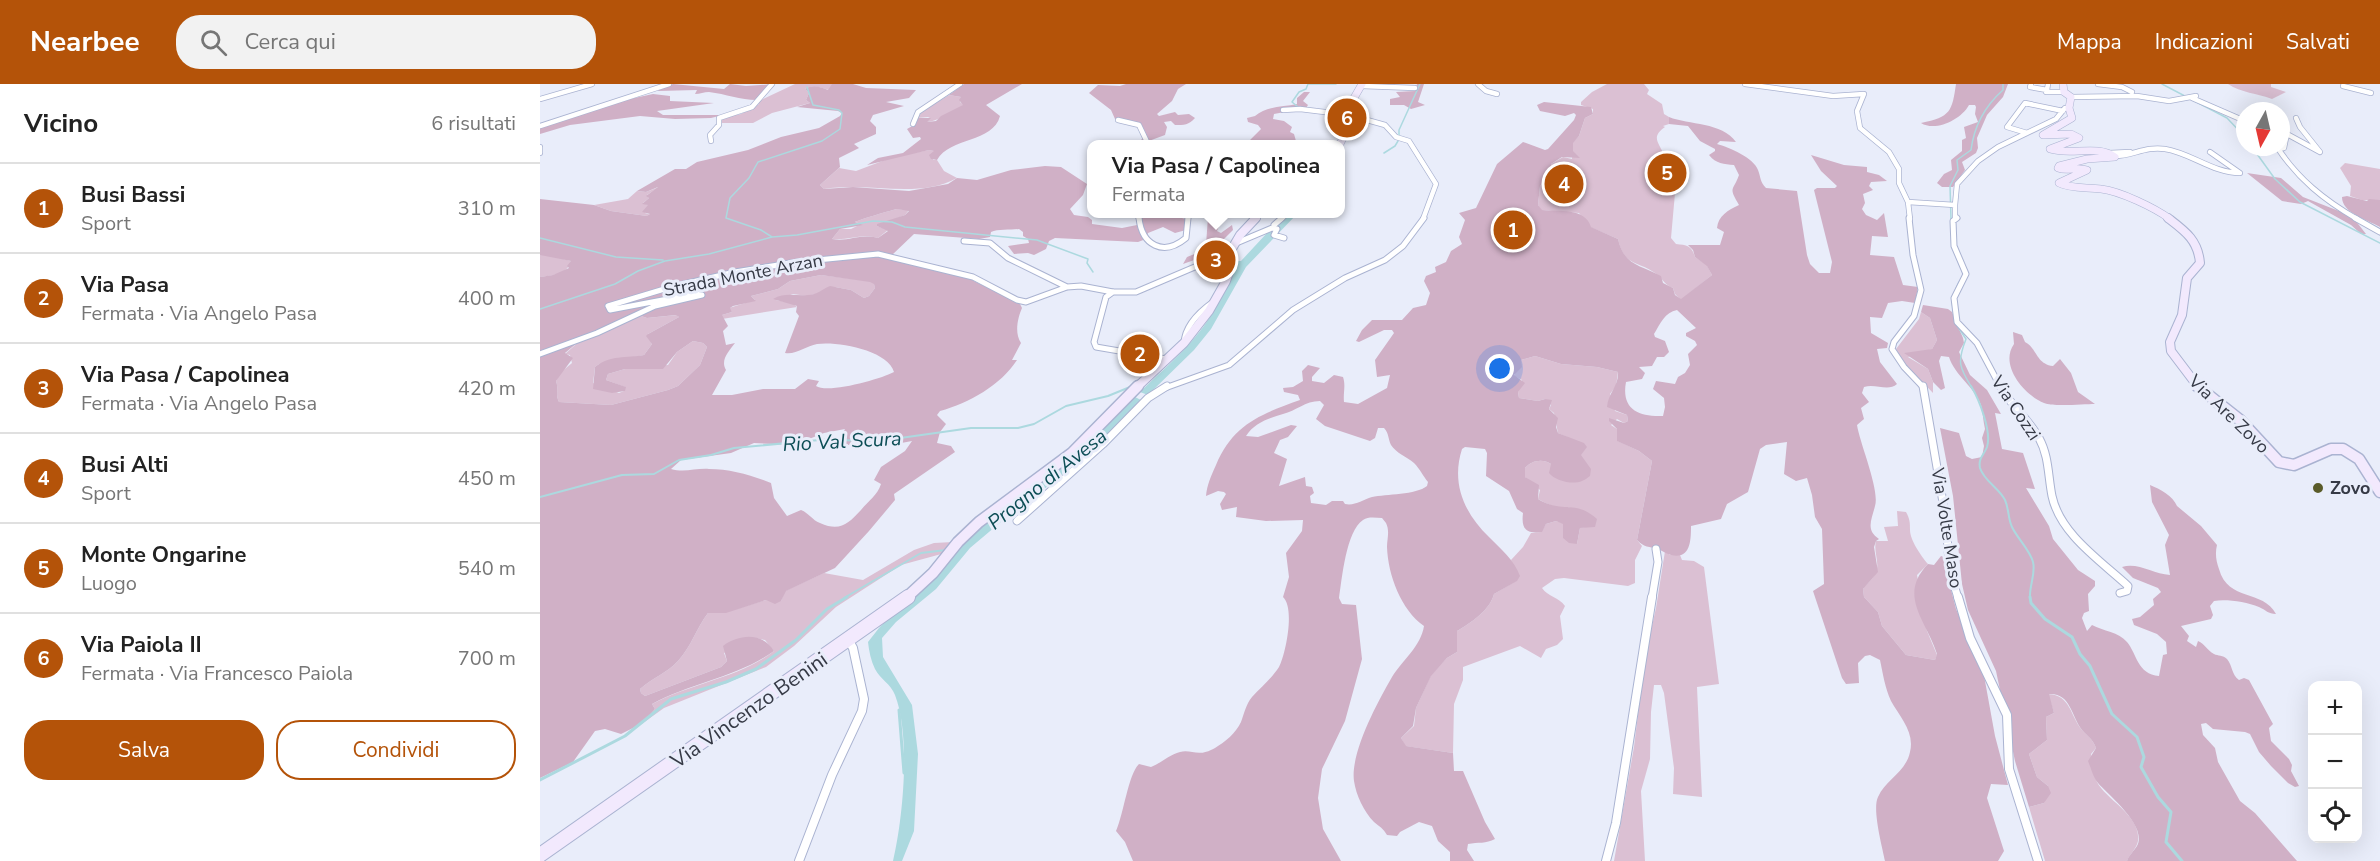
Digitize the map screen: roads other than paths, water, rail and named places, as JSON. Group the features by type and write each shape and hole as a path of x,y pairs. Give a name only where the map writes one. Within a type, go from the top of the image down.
{"street":[{"path":"540,99 592,84"},
{"path":"540,126 669,84"},
{"path":"711,141 710,135 718,125 719,118 752,107 772,84"},
{"path":"913,124 918,112 960,84"},
{"path":"1479,84 1486,91 1497,94"},
{"path":"1745,84 1833,96 1864,94 1857,111 1860,128 1881,143 1899,169 1899,183 1908,202 1955,205"},
{"path":"2031,84 2030,87 2046,90 2046,92 2064,92 2071,97 2137,96 2169,101 2196,96"},
{"path":"2046,90 2048,84"},
{"path":"2063,84 2064,92"},
{"path":"2098,84 2122,87 2132,92"},
{"path":"1363,85 1414,87"},
{"path":"1363,85 1376,92"},
{"path":"1342,140 1345,114 1363,85"},
{"path":"2343,86 2371,93"},
{"path":"2027,133 2007,127 2029,97"},
{"path":"2025,104 2066,109 2071,97"},
{"path":"2187,97 2236,118"},
{"path":"1283,110 1300,109 1345,114 1385,125"},
{"name":"Via Cozzi","path":"2066,109 2056,119 1988,152 1957,184 1955,205 1957,218 1953,221 1954,246 1965,274 1954,298 1957,322 1977,343 2005,394 2039,437 2049,467 2052,497 2060,517 2070,532 2128,586 2127,591 2120,593"},
{"name":"Via Are Zovo","path":"2066,109 2071,120 2043,135 2071,134 2079,138 2050,147 2050,150 2129,156 2139,149 2165,149 2231,174 2240,173 2210,152"},
{"path":"1017,521 1103,444 1146,397 1171,384 1230,365 1293,310 1345,278 1385,260 1415,233 1426,215 1436,184 1420,163 1413,146 1396,137 1385,125 1383,118"},
{"path":"2290,136 2320,152 2300,128 2296,118"},
{"path":"1118,120 1139,125 1146,140"},
{"path":"540,147 540,153"},
{"name":"Via Are Zovo","path":"2112,154 2059,166 2058,168 2064,171 2081,167 2087,170 2059,182 2065,186 2104,189 2141,202 2171,218 2192,237 2199,252 2200,263 2187,278 2181,315 2170,342 2171,351 2182,368 2197,386 2240,420 2279,462 2294,465 2331,449 2343,449 2359,459 2380,492"},
{"path":"2282,156 2310,190 2380,232"},
{"name":"Via Volte Maso","path":"1908,202 1912,255 1921,290 1914,316 1894,342 1892,349 1904,367 1924,387 1945,514 1950,572 1970,638 2007,715 2009,769 2038,861"},
{"path":"1139,218 1142,234 1147,241 1165,247 1178,245 1185,238 1187,218"},
{"path":"1232,248 1255,218"},
{"path":"1274,225 1282,218"},
{"name":"Strada Monte Arzan","path":"540,354 597,333 655,306 702,295 693,294 610,310 608,306 704,278 797,262 888,254 947,272 973,277 1017,300 1026,302 1067,287 1081,286 1113,292 1145,290 1272,228 1277,229 1274,235 1284,238"},
{"name":"Strada Monte Arzan","path":"964,241 990,243 1008,258 1067,287"},
{"name":"Via Vincenzo Benini","path":"540,855 902,602 933,573 979,522 1071,453 1185,343 1215,301 1226,281 1231,266 1232,248"},
{"path":"1113,292 1107,297 1094,342 1096,347 1166,359"},
{"path":"1135,392 1146,397"},
{"path":"1606,861 1619,801 1658,562 1656,549"},
{"path":"799,861 832,775 862,711 864,699 853,648 849,641"}],"water":[{"path":"1285,218 1293,218 1246,267 1211,329 1194,350 1148,395 1140,392 1198,334 1219,302 1233,261 1241,261 1267,233"},
{"path":"1133,396 1143,401 1077,469 1021,505 970,548 936,589 896,622 882,638 883,657 912,705 918,754 914,831 902,861 893,861 900,823 904,778 903,732 895,695 875,669 868,642 967,536 1058,471 1087,447"}],"waterway":[{"path":"1298,107 1292,102 1299,92 1306,89 1308,84 1336,84"},
{"name":"Progno di Avesa","path":"1399,136 1399,130 1420,84"},
{"path":"1951,219 1950,186 1958,170 1957,160 1971,150 1981,117 2003,90 2003,84"},
{"path":"2162,84 2227,118 2236,128"},
{"path":"772,237 761,230 726,218 730,198 749,178 758,162 822,141 840,129 842,113 839,110 813,105 807,87"},
{"name":"Progno di Avesa","path":"1384,153 1395,146 1398,141"},
{"path":"2258,156 2275,179 2300,202 2380,243"},
{"path":"772,237 797,235 873,221 892,222 905,227 1037,240 1088,259 1087,263 1093,272"},
{"path":"540,309 615,284 638,271 665,261 709,254 772,237"},
{"path":"540,238 616,257 663,260"},
{"path":"1953,295 1959,282"},
{"path":"1952,301 1955,322"},
{"path":"1958,327 1966,339 1961,353 1961,364 1964,375 1972,388"},
{"path":"1971,386 1981,407 1988,433 1987,447 1981,459 1980,468 2005,500 2012,527 2033,562 2030,597"},
{"name":"Rio Val Scura","path":"540,497 622,475 654,474 679,460 711,455 734,448 830,439 872,442 971,428 1018,428 1034,424 1066,406 1108,396 1130,387"},
{"path":"844,598 921,553 946,550"},
{"path":"540,780 625,736 671,699 726,682 756,669 796,640 827,609 847,597"},
{"path":"2030,597 2031,603 2045,619 2072,637 2080,654 2090,666 2112,714 2137,737 2144,757 2141,767 2158,797 2171,812 2166,842 2182,861"},
{"path":"899,710 904,773"}],"place":[{"name":"Via Paiola II","path":"1347,118"},
{"name":"Monte Ongarine","path":"1667,173"},
{"name":"Busi Alti","path":"1564,184"},
{"name":"Busi Bassi","path":"1513,230"},
{"name":"Via Pasa / Capolinea","path":"1216,260"},
{"name":"Via Pasa","path":"1140,354"},
{"name":"Zovo","path":"2318,488"}]}
